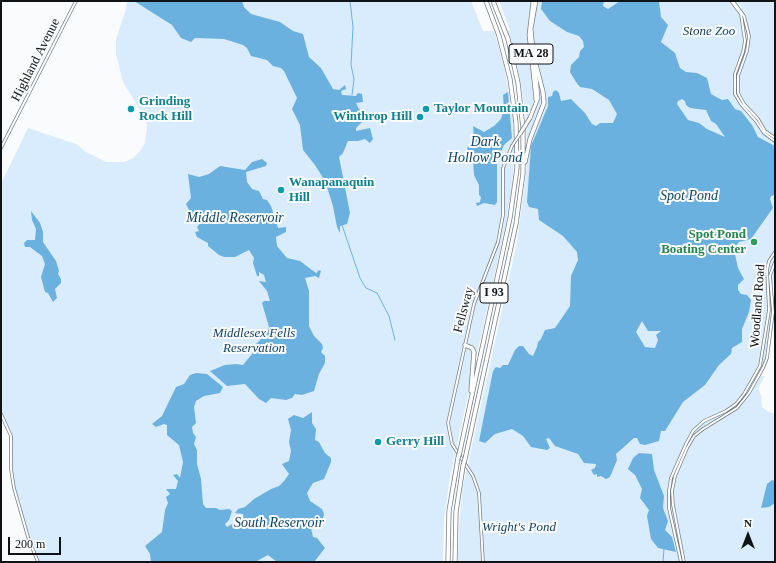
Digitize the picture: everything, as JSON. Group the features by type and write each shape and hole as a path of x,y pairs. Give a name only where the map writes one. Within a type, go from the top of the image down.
{"highway":[{"name":"I 93","path":"448,562 449,511 458,458 510,218 517,161 516,117 510,79 501,42 486,1"},
{"name":"I 93","path":"454,562 456,518 465,459 516,224 524,167 523,121 518,83 509,46 493,1"},
{"path":"524,167 530,139 544,103 543,92 534,58"},
{"path":"465,345 472,348 474,352 470,402"}],"main road":[{"name":"Highland Avenue","path":"1,148 76,1"},
{"name":"Fellsway","path":"533,1 528,35 536,92 535,108"},
{"name":"Fellsway","path":"483,562 479,493 473,476 453,445 448,432 449,418 476,296 498,242 503,217 503,169 505,158 535,108 538,92 531,32 536,1"},
{"path":"732,1 743,13 749,36 747,51 738,76 738,93 744,104 758,119 765,131 775,140"},
{"name":"Woodland Road","path":"681,553 669,510 668,491 672,475 689,436 702,423 727,410 740,400 762,362 769,310 767,269 775,252"},
{"name":"Woodland Road","path":"683,562 674,513 672,491 676,472 693,439 703,429 735,410 744,401 765,365 773,312 770,276 775,262"},
{"path":"1,414 11,436 11,469 14,488 28,537 38,562"},
{"path":"716,415 718,420"},
{"path":"689,436 693,439"}],"green space":[{"name":"Middlesex Fells Reservation","path":"127,1 471,1 483,31 494,31 504,65 513,118 514,157 512,188 505,227 450,477 444,519 443,562 40,562 28,533 22,512 21,501 18,500 13,476 11,431 1,411 1,184 28,128 76,144 86,152 106,162 124,162 133,158 140,151 145,143 147,126 145,118 123,82 116,54 116,39 126,9"},
{"path":"499,1 728,1 739,14 742,8 736,1 775,1 775,286 772,283 775,310 768,361 761,376 765,376 758,389 761,395 762,407 775,414 775,562 685,562 685,560 679,559 679,562 458,562 459,525 463,486 517,242 527,167 526,118 521,83 508,31 510,30"}],"water":[{"path":"134,1 242,1 244,7 251,14 280,22 293,31 303,34 309,57 321,68 333,89 339,90 345,85 346,89 341,91 342,95 356,96 358,93 362,94 363,102 356,103 359,109 367,112 368,116 356,128 356,131 370,128 373,139 370,143 365,139 348,141 343,153 339,157 350,213 347,224 340,226 340,233 337,227 333,206 325,181 303,150 300,125 292,109 297,98 284,71 281,68 273,66 267,60 251,56 247,48 243,45 224,39 195,38 191,42 181,38 172,25"},
{"name":"Spot Pond","path":"542,1 604,1 603,6 608,9 620,1 659,1 661,17 668,25 661,42 675,53 680,68 686,72 697,73 707,78 711,94 722,100 728,99 735,109 741,111 752,125 758,137 775,146 775,195 771,196 770,199 773,208 751,239 739,242 734,250 738,268 744,279 738,285 738,290 741,294 747,295 751,300 749,312 742,329 742,342 732,348 731,354 719,365 705,385 683,402 665,431 661,431 659,441 645,445 640,444 637,438 634,438 616,454 617,460 610,477 606,479 601,476 597,477 597,474 594,475 591,470 595,468 596,464 584,463 578,454 555,446 549,438 546,439 550,448 547,450 531,447 523,436 512,429 495,434 485,443 479,441 493,371 496,367 500,368 503,365 508,365 515,350 519,346 523,346 529,354 533,356 538,342 545,330 555,328 570,306 571,276 578,260 577,252 563,236 539,220 538,209 529,207 527,202 531,146 548,106 548,97 552,96 553,92 556,90 559,93 561,101 571,99 585,113 592,124 596,126 600,123 613,123 617,114 609,100 592,89 580,87 570,72 571,65 579,57 580,51 584,47 583,41 579,36 567,32 550,21 541,9","holes":["682,99 690,108 706,110 711,121 716,124 725,137 707,129 699,123 688,120 677,104 678,101","642,321 648,331 661,331 656,335 658,340 655,348 645,347 636,332"]},
{"name":"Dark Hollow Pond","path":"508,92 512,138 504,145 497,160 497,202 495,205 484,203 477,206 476,203 480,202 481,197 479,195 479,185 474,175 473,160 467,148 474,138 473,126 484,132 494,126 501,119 504,109 503,95"},
{"name":"Middle Reservoir","path":"262,159 267,163 266,166 246,172 247,182 252,189 259,191 263,199 267,200 271,206 278,228 286,227 286,232 276,237 277,246 287,258 300,261 316,273 319,270 321,271 319,278 315,276 305,278 309,291 309,326 314,336 322,344 323,348 321,352 325,356 325,363 319,374 314,391 302,395 295,394 292,398 286,400 271,398 266,403 259,399 245,384 227,386 210,371 225,365 243,365 252,354 256,344 266,334 269,327 262,303 264,301 270,301 267,291 259,281 266,282 264,275 259,272 259,276 257,276 253,263 254,258 249,250 235,257 224,257 208,246 208,243 197,237 195,232 199,231 197,227 201,222 198,218 191,214 186,204 191,198 188,174 199,177 209,174 220,166 245,170 252,162"},
{"path":"31,211 40,223 43,232 43,242 56,261 59,271 58,274 61,279 61,283 55,289 57,298 53,302 48,293 45,292 41,277 45,264 42,256 30,247 25,247 24,243 27,240 35,240 36,229 32,220"},
{"name":"South Reservoir","path":"196,373 207,374 223,387 220,393 204,396 196,401 194,407 196,423 192,427 193,433 196,437 194,444 197,450 197,464 201,479 203,504 206,508 216,508 220,510 229,509 232,511 229,520 225,524 227,527 232,524 241,525 244,523 243,514 235,513 238,509 245,507 254,499 279,486 284,481 289,474 282,464 289,461 291,451 289,442 291,430 288,419 294,415 303,418 312,412 312,423 316,429 315,440 319,442 325,453 331,458 331,462 324,479 313,483 307,493 310,501 322,509 324,514 322,523 311,528 313,537 317,538 325,548 314,562 277,562 268,555 255,562 151,562 150,554 145,546 162,532 165,510 168,503 166,497 170,494 166,489 176,489 178,481 173,475 177,474 180,478 183,462 179,445 167,435 167,425 164,424 156,427 152,424 162,416 176,387 184,384 190,375"},
{"path":"639,453 652,454 654,470 664,496 663,508 668,521 665,530 672,537 676,552 658,548 651,539 647,516 649,510 640,498 642,489 635,475 628,469 633,458"},
{"path":"772,480 775,481 775,503 769,507 761,508 767,484"}],"waterway":[{"path":"350,1 353,27 351,65 354,79 352,95"},
{"path":"342,225 360,278 366,288 377,293 389,316 395,340"},
{"path":"663,562 664,549"}],"place":[{"name":"Grinding Rock Hill","path":"131,109"},
{"name":"Taylor Mountain","path":"426,109"},
{"name":"Winthrop Hill","path":"420,117"},
{"name":"Wanapanaquin Hill","path":"281,190"},
{"name":"Spot Pond Boating Center","path":"754,242"},
{"name":"Gerry Hill","path":"378,442"}],"park label":[{"name":"Stone Zoo","path":"709,32"},
{"name":"Wright's Pond","path":"519,528"}]}
